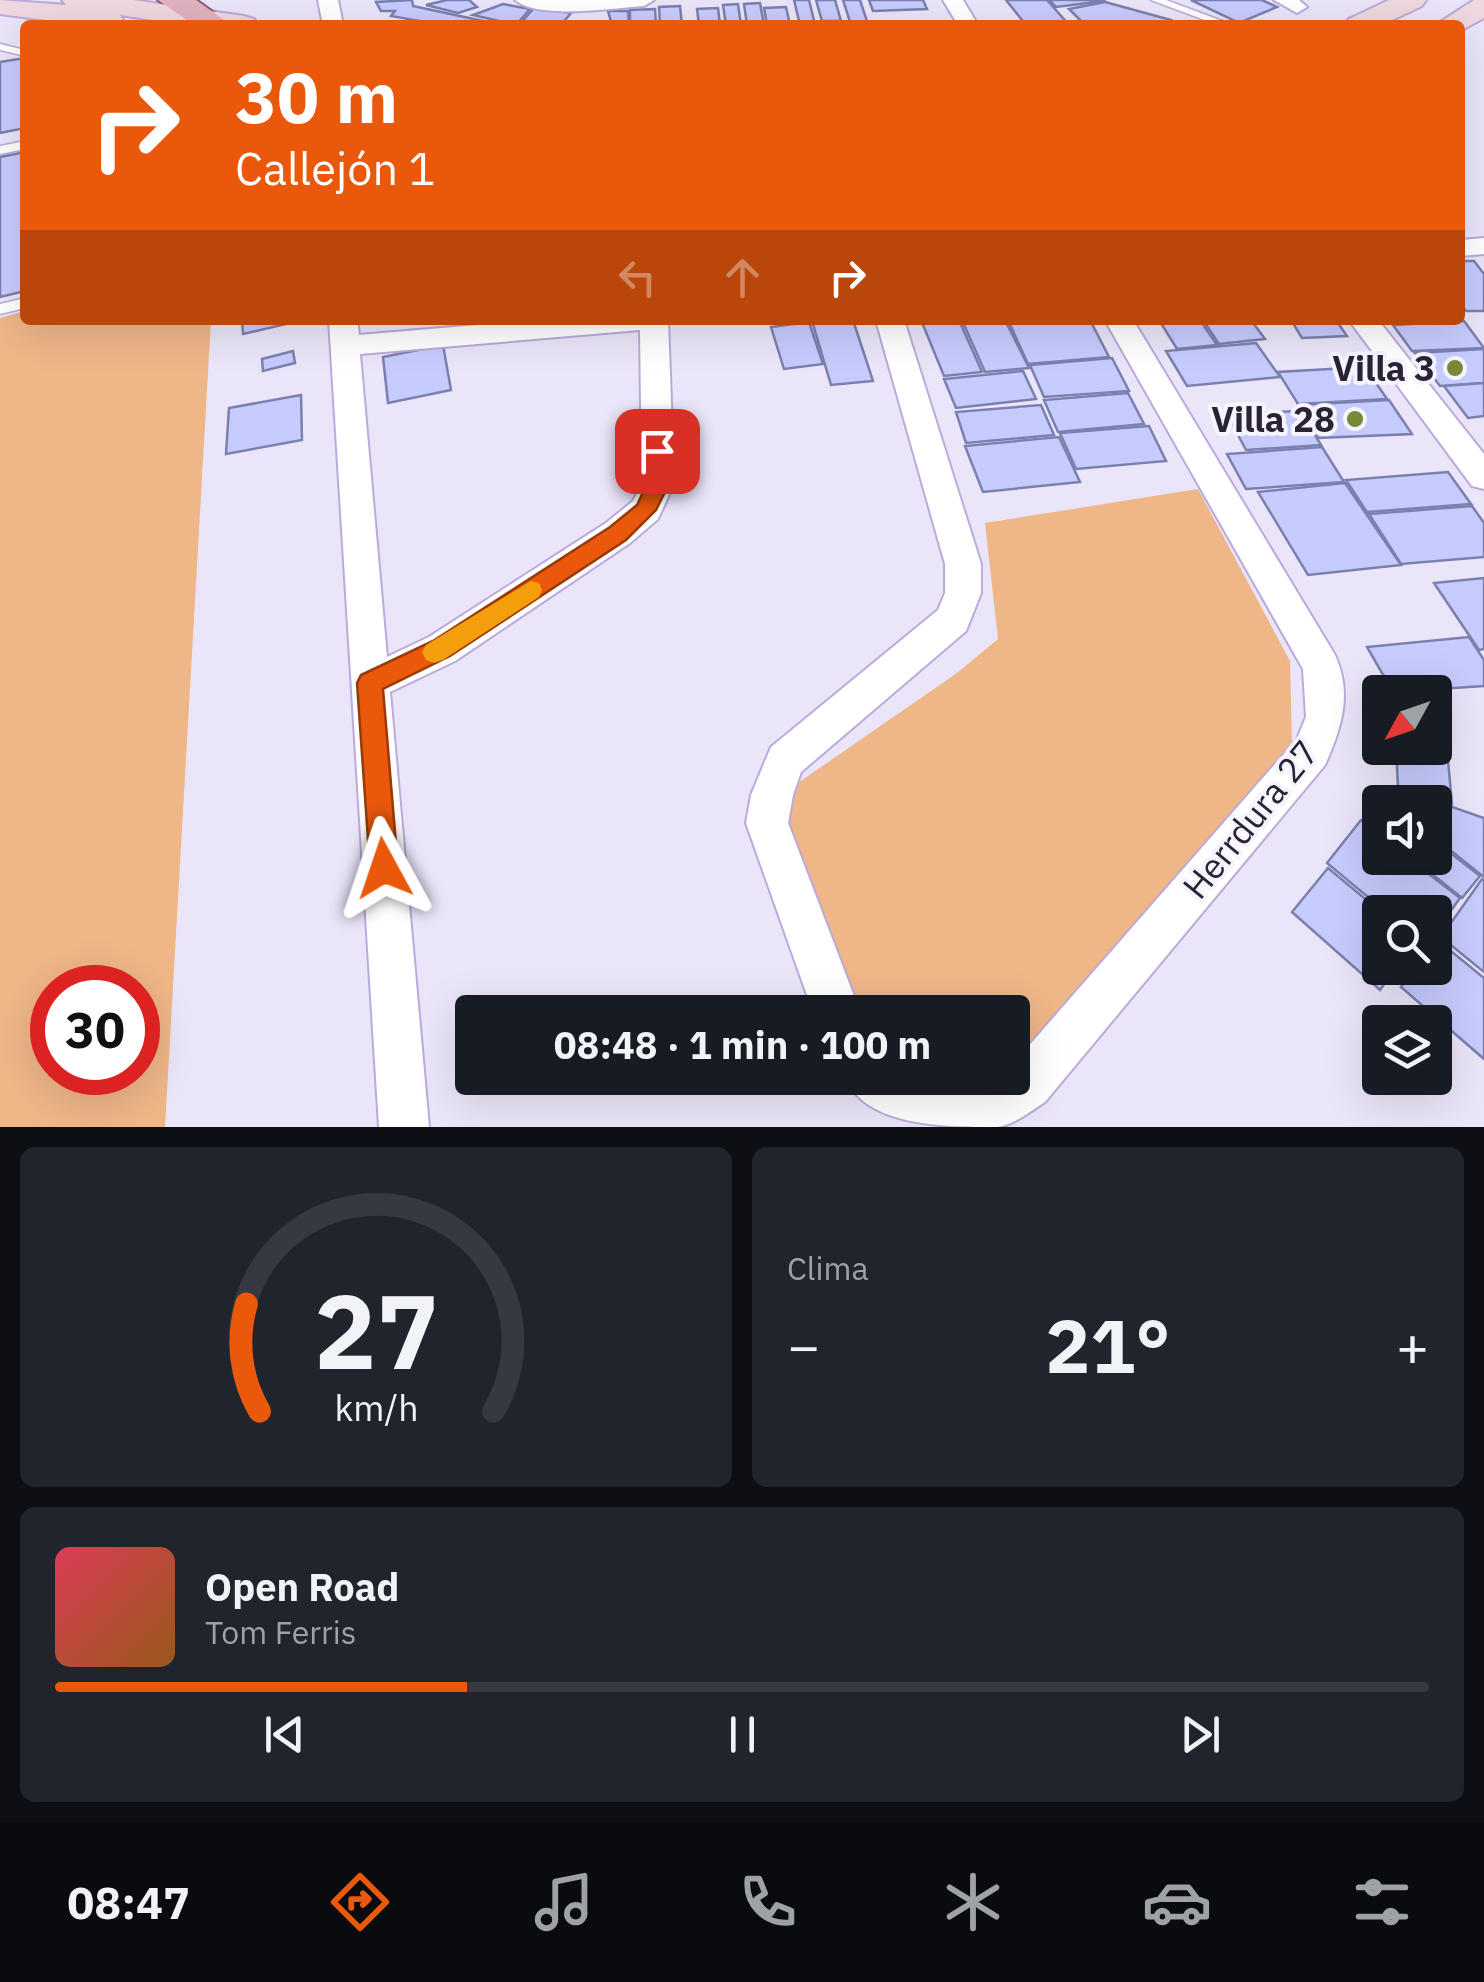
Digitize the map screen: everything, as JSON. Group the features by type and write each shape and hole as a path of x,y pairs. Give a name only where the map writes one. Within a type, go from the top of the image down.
{"main road":[{"path":"76,0 208,20"},
{"path":"1370,20 1412,0"},
{"path":"177,1 208,20"},
{"path":"0,5 100,20"},
{"path":"1460,20 1484,6"}],"street":[{"path":"525,0 569,5 644,0"},
{"path":"404,1127 343,333 532,325"},
{"path":"370,683 442,649 618,533 646,510 658,484 650,325"},
{"path":"830,995 766,823 772,794 785,760 954,620 963,593 963,564 891,325"},
{"name":"Herrdura 27","path":"1030,1082 1311,752 1326,717 1322,667 1122,325"},
{"path":"1367,325 1484,477"},
{"name":"Herrdura 27","path":"896,1095 945,1113 985,1108 1008,1095"}],"lane":[{"path":"1156,0 1214,20"}],"shaded area":[{"path":"20,312 20,325 211,325 165,1127 0,1127 0,318"},
{"path":"1198,489 1290,661 1292,742 1030,1065 1030,995 849,995 784,825 795,785 957,673 998,639 985,523"}],"building":[{"path":"412,0 413,6 478,20 414,20 391,16 395,11 381,11 376,2"},
{"path":"469,0 477,7 458,13 426,5"},
{"path":"794,0 809,0 814,20 799,20"},
{"path":"816,0 835,0 841,20 822,20"},
{"path":"843,0 860,0 867,20 849,20"},
{"path":"869,0 923,0 927,9 873,11"},
{"path":"1006,0 1047,0 1065,20 1022,20"},
{"path":"1049,0 1102,0 1104,1 1056,7"},
{"path":"1191,0 1262,0 1277,7 1246,20 1233,20"},
{"path":"1105,2 1171,20 1080,20 1069,9"},
{"path":"760,3 763,20 746,20 744,4"},
{"path":"503,4 530,9 520,20 473,15"},
{"path":"738,4 740,20 725,20 723,5"},
{"path":"680,6 681,20 660,20 659,7"},
{"path":"786,7 789,20 766,20 764,8"},
{"path":"534,8 571,13 565,20 524,20"},
{"path":"718,8 719,20 698,20 697,9"},
{"path":"655,9 656,20 630,20 630,10"},
{"path":"608,11 628,11 629,20 611,20"},
{"path":"20,59 20,129 0,133 0,62"},
{"path":"20,153 20,292 0,297 0,157"},
{"path":"1465,261 1474,261 1484,274 1484,311 1466,311"},
{"path":"1465,322 1484,348 1412,351 1393,325"},
{"path":"242,325 282,325 243,334"},
{"path":"810,325 823,364 784,369 771,327"},
{"path":"813,325 855,325 873,381 831,385"},
{"path":"923,325 961,325 982,372 944,376"},
{"path":"964,325 1008,325 1029,368 985,372"},
{"path":"1010,325 1093,325 1109,357 1028,364"},
{"path":"1162,325 1203,325 1217,345 1177,349"},
{"path":"1206,325 1255,325 1265,339 1219,344"},
{"path":"1294,325 1339,325 1347,336 1302,338"},
{"path":"1256,343 1280,377 1187,386 1166,351"},
{"path":"443,345 451,390 388,403 383,357"},
{"name":"Villa 3","path":"1484,349 1484,383 1440,386 1415,353"},
{"path":"293,351 295,363 263,371 262,359"},
{"path":"1112,358 1129,391 1044,397 1030,365"},
{"path":"1365,367 1387,399 1298,404 1278,372"},
{"path":"1023,371 1036,399 956,408 944,379"},
{"path":"1484,383 1484,416 1468,418 1444,386"},
{"path":"1128,393 1144,424 1058,432 1044,400"},
{"path":"301,395 302,440 226,454 229,408"},
{"name":"Villa 28","path":"1389,400 1412,434 1318,438 1298,405"},
{"path":"1041,405 1054,435 966,443 956,412"},
{"path":"1300,411 1321,445 1246,450 1227,414"},
{"path":"1149,426 1166,461 1076,469 1060,433"},
{"path":"1059,437 1080,482 983,492 965,446"},
{"path":"1322,447 1344,482 1246,489 1227,454"},
{"path":"1448,472 1471,504 1367,512 1346,480"},
{"path":"1345,483 1401,565 1308,575 1258,492"},
{"path":"1472,506 1484,523 1484,557 1401,564 1369,514"},
{"path":"1484,578 1484,649 1479,650 1434,583"},
{"path":"1469,637 1484,660 1484,686 1452,688 1452,675 1383,675 1367,647"},
{"path":"1397,765 1448,765 1450,785 1398,785"},
{"path":"1452,807 1484,818 1484,877 1452,852"},
{"path":"1361,820 1362,875 1430,875 1460,898 1452,909 1452,895 1366,895 1327,863"},
{"path":"1452,854 1480,876 1462,898 1433,875 1452,875"},
{"path":"1328,868 1362,896 1362,974 1292,912"},
{"path":"1484,880 1484,972 1452,946 1452,921"},
{"path":"1452,952 1484,978 1484,1059 1452,1031 1452,1005 1422,1005 1401,987 1452,985"}],"slow traffic":[{"path":"434,652 531,590"}],"place":[{"name":"Villa 3","path":"1455,368"},
{"name":"Villa 28","path":"1355,419"}],"route":[{"path":"384,868 370,683 442,649 618,533 646,510 658,484 657,451"}]}
